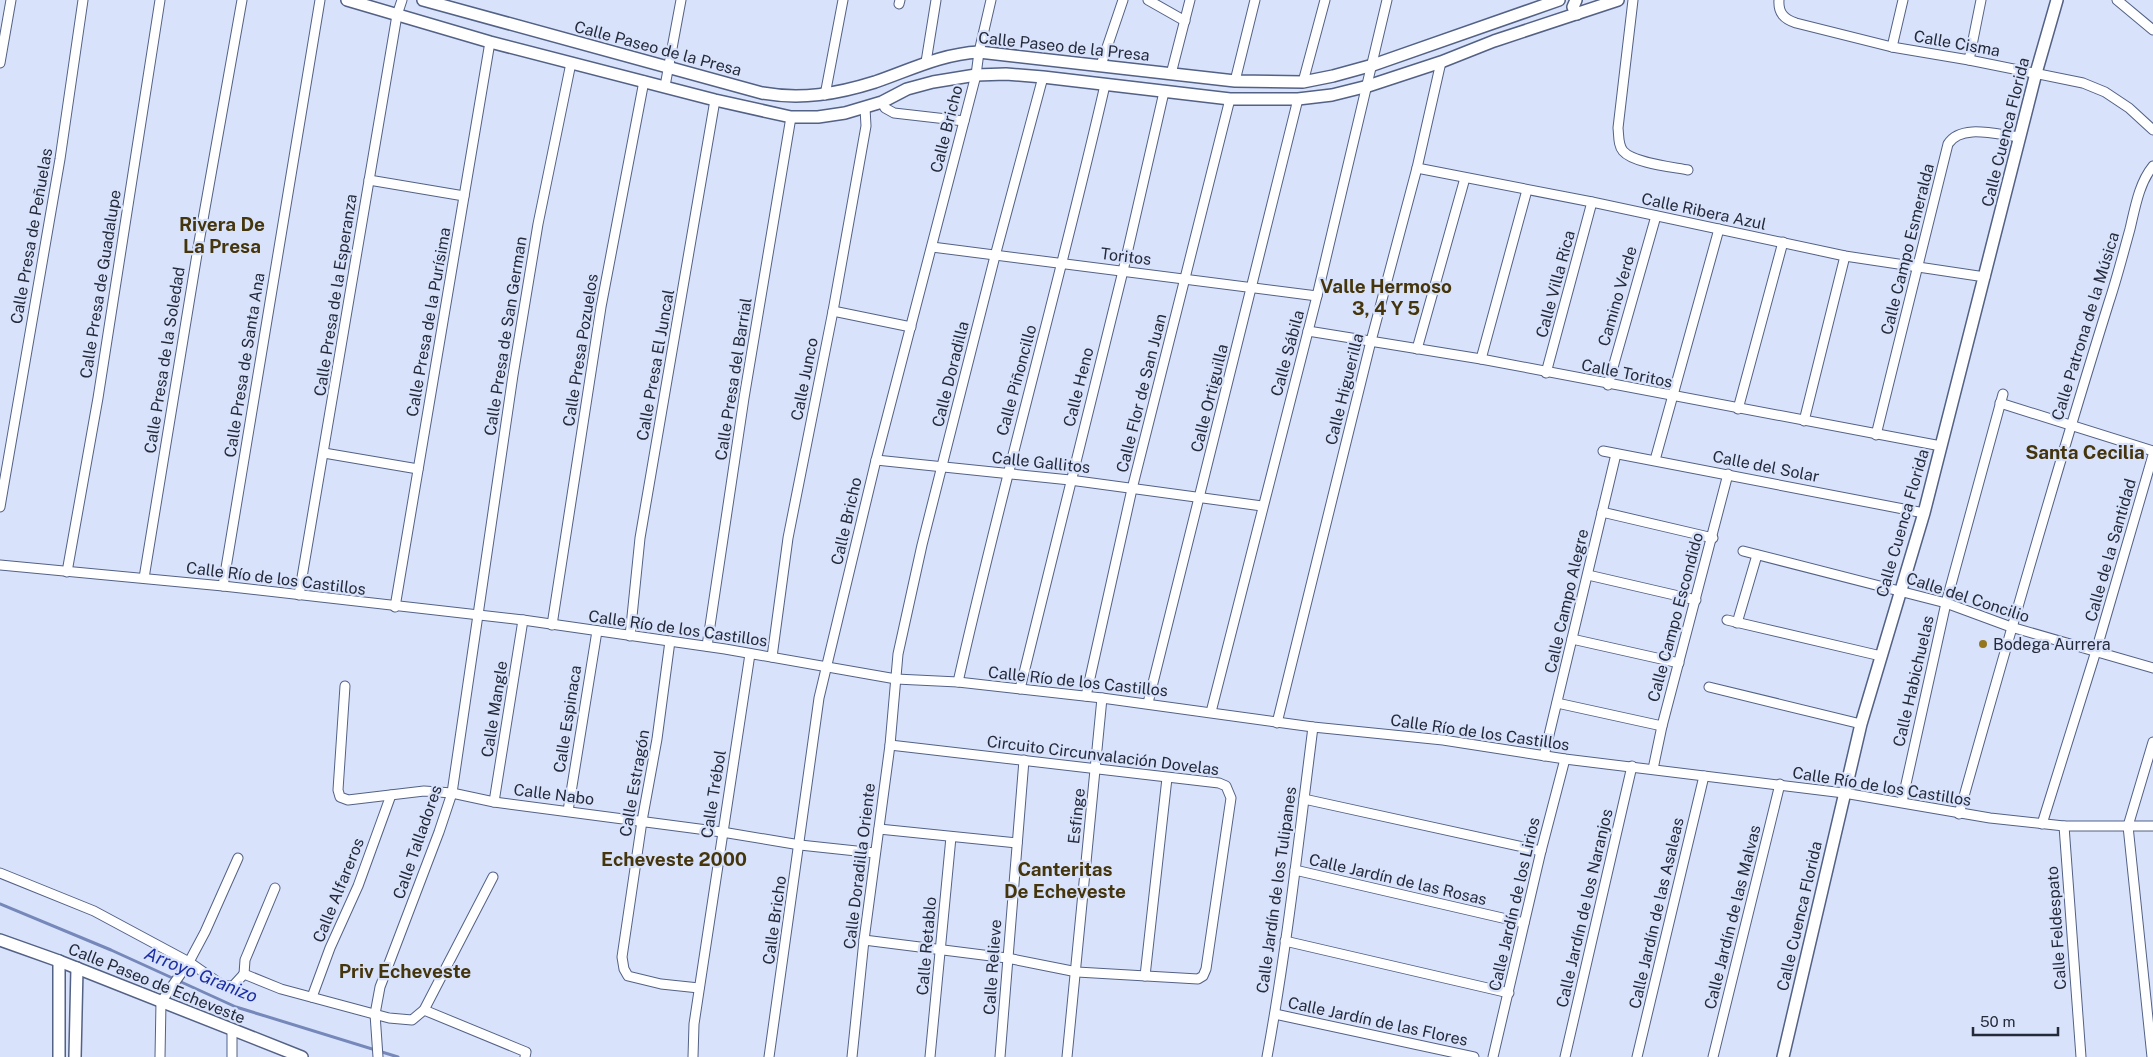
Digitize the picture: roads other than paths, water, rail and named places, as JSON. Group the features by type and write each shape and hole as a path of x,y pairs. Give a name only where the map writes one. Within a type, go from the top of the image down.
{"street":[{"path":"0,63 11,0"},
{"name":"Calle Presa de Peñuelas","path":"0,507 60,158 83,0"},
{"name":"Calle Presa de Guadalupe","path":"67,572 98,398 160,0"},
{"name":"Calle Presa de la Soledad","path":"144,578 196,260 242,0"},
{"name":"Calle Presa de Santa Ana","path":"223,586 320,0"},
{"name":"Calle Paseo de la Presa","path":"347,0 490,42 715,100 791,117 818,117 865,108 882,102 907,89 933,82 976,75 1006,74 1043,77 1230,99 1298,99 1332,95 1368,86 1441,62 1494,41 1618,0"},
{"name":"Calle Presa de la Esperanza","path":"299,596 397,14 402,0"},
{"name":"Calle Paseo de la Presa","path":"423,0 762,93 783,97 825,95 874,82 926,62 961,53 979,52 1235,81 1303,82 1373,65 1556,1"},
{"path":"665,86 682,0"},
{"path":"825,95 843,0"},
{"path":"926,62 936,0"},
{"name":"Calle Bricho","path":"769,1057 819,698 876,460 976,75 979,52 991,0"},
{"path":"1101,65 1123,0"},
{"path":"1149,0 1185,21"},
{"path":"1171,74 1190,0"},
{"path":"1235,81 1255,0"},
{"path":"1303,82 1325,0"},
{"name":"Calle Sábila","path":"1211,712 1262,506 1318,296 1387,0"},
{"path":"1576,0 1573,7 1576,14"},
{"path":"1633,0 1618,128 1619,141 1622,150 1628,156 1637,160 1688,170"},
{"path":"1892,47 1903,0"},
{"path":"1969,60 1981,0"},
{"name":"Calle Cuenca Florida","path":"1783,1057 1861,724 1924,513 2036,73 2057,0"},
{"path":"2117,0 2153,30"},
{"path":"1494,41 1509,31 1550,15 1556,1"},
{"name":"Calle Cisma","path":"1779,4 1782,16 1796,23 1892,47 2083,83 2105,92 2129,108 2153,130"},
{"name":"Calle Presa de la Purísima","path":"395,607 490,42"},
{"name":"Calle Higuerilla","path":"1278,723 1371,341 1417,168 1441,62"},
{"name":"Calle Presa de San German","path":"478,616 513,375 538,224 571,63"},
{"name":"Calle Doradilla","path":"896,679 902,636 943,466 995,256 1043,77"},
{"name":"Calle Presa Pozuelos","path":"552,625 601,307 644,81"},
{"name":"Calle Piñoncillo","path":"958,682 1007,474 1062,263 1105,85"},
{"name":"Calle Heno","path":"1020,689 1123,271 1164,92"},
{"name":"Calle Flor de San Juan","path":"1086,696 1132,489 1230,99"},
{"name":"Calle Ortiguilla","path":"1148,703 1298,99"},
{"name":"Calle Presa El Juncal","path":"630,636 640,538 715,100"},
{"path":"882,102 885,108 894,113 964,121"},
{"name":"Calle Junco","path":"772,657 788,538 833,311 866,126 865,108"},
{"name":"Calle Presa del Barrial","path":"707,646 744,398 791,117"},
{"name":"Calle Campo Esmeralda","path":"1876,435 1948,144 1952,137 1960,133 1971,132 2020,137"},
{"name":"Calle Patrona de la Música","path":"1959,814 2070,425 2118,275 2141,188 2147,173 2153,166"},
{"name":"Calle Ribera Azul","path":"1417,168 1592,202 1845,256 1985,277"},
{"path":"1417,349 1465,178"},
{"path":"369,180 464,196"},
{"path":"1481,359 1527,190"},
{"name":"Calle Villa Rica","path":"1546,373 1592,202"},
{"name":"Camino Verde","path":"1608,384 1656,216"},
{"path":"1655,460 1718,229"},
{"path":"1738,409 1783,242"},
{"name":"Toritos","path":"932,246 995,256 1252,286 1318,296"},
{"path":"1804,421 1845,256"},
{"path":"833,311 910,327"},
{"name":"Calle Toritos","path":"1308,331 1481,359 1546,373 1941,446"},
{"name":"Calle Habichuelas","path":"1902,802 1946,603 2001,399 2070,425"},
{"path":"2070,425 2153,451"},
{"name":"Calle del Solar","path":"1603,451 1924,513"},
{"path":"324,453 418,469"},
{"name":"Calle Campo Alegre","path":"1544,756 1616,454"},
{"name":"Calle de la Santidad","path":"2042,824 2096,651 2153,455"},
{"name":"Calle Gallitos","path":"876,460 1070,480 1262,506"},
{"name":"Calle Campo Escondido","path":"1653,769 1662,726 1728,474"},
{"path":"1602,512 1712,538"},
{"name":"Calle del Concilio","path":"1743,551 1946,603 2011,627 2153,668"},
{"path":"1737,623 1757,555"},
{"name":"Calle Río de los Castillos","path":"0,565 223,586 523,620 707,646 896,679 958,682 1086,696 1148,703 1278,723 1443,740 1565,759 1844,792 1959,814 2064,826 2153,826"},
{"path":"1588,575 1696,600"},
{"name":"Calle Talladores","path":"377,1054 375,1018 380,987 440,832 452,793 478,616"},
{"name":"Calle Mangle","path":"494,802 523,620"},
{"path":"1727,620 1881,656"},
{"name":"Calle Espinaca","path":"568,811 596,631"},
{"path":"1572,639 1679,663"},
{"name":"Calle Estragón","path":"670,642 657,739 642,821 624,940 624,969 628,976 641,981 699,988"},
{"name":"Calle Trébol","path":"693,1057 694,1024 699,988 750,654"},
{"name":"Calle Doradilla Oriente","path":"852,1057 864,940 890,745 896,679"},
{"name":"Calle Nabo","path":"345,686 338,790 340,797 348,800 424,791 452,793 494,802 722,832 800,845 875,853"},
{"path":"1709,687 1861,724"},
{"name":"Esfinge","path":"1067,1057 1077,972 1102,698"},
{"path":"1557,704 1662,726"},
{"name":"Calle Jardín de los Tulipanes","path":"1267,1057 1275,1014 1313,727"},
{"path":"2152,1057 2128,826 2153,742"},
{"name":"Circuito Circunvalación Dovelas","path":"864,940 1007,958 1077,972 1191,980 1203,976 1206,969 1231,798 1226,786 1220,783 890,745"},
{"name":"Calle Jardín de los Lirios","path":"1493,1057 1541,851 1565,759"},
{"name":"Calle Relieve","path":"1000,1057 1024,760"},
{"name":"Calle Jardín de los Naranjos","path":"1565,1057 1632,766"},
{"name":"Calle Jardín de las Asaleas","path":"1637,1057 1704,776"},
{"path":"1145,976 1167,778"},
{"name":"Calle Jardín de las Malvas","path":"1713,1057 1780,784"},
{"name":"Calle Alfareros","path":"312,997 330,948 358,886 391,795"},
{"path":"1304,799 1541,851"},
{"name":"Calle Feldespato","path":"2064,826 2082,1057"},
{"path":"879,829 1017,843"},
{"name":"Calle Retablo","path":"930,1057 951,837"},
{"path":"160,1057 161,1002 189,962 205,932 238,858"},
{"name":"Calle Jardín de las Rosas","path":"1295,870 1524,923"},
{"path":"0,873 94,911 189,962 222,985 233,986 244,974 245,960 275,888"},
{"path":"244,974 265,984 375,1018 412,1020 424,1010 493,877"},
{"name":"Calle Paseo de Echeveste","path":"0,940 59,961 299,1056"},
{"path":"1285,941 1509,993"},
{"path":"59,961 59,1057"},
{"path":"75,1057 76,968"},
{"path":"424,1010 526,1052 526,1057"},
{"name":"Calle Jardín de las Flores","path":"1275,1014 1474,1057"},
{"path":"232,1030 232,1057"}],"waterway":[{"name":"Arroyo Granizo","path":"0,904 111,950 236,1007 398,1057"}],"place":[{"name":"Bodega Aurrera","path":"1983,644"}],"district":[{"name":"Rivera De La Presa","path":"222,235"},
{"name":"Valle Hermoso 3, 4 Y 5","path":"1386,297"},
{"name":"Santa Cecilia","path":"2085,452"},
{"name":"Echeveste 2000","path":"674,859"},
{"name":"Canteritas De Echeveste","path":"1065,880"},
{"name":"Priv Echeveste","path":"405,971"}]}
